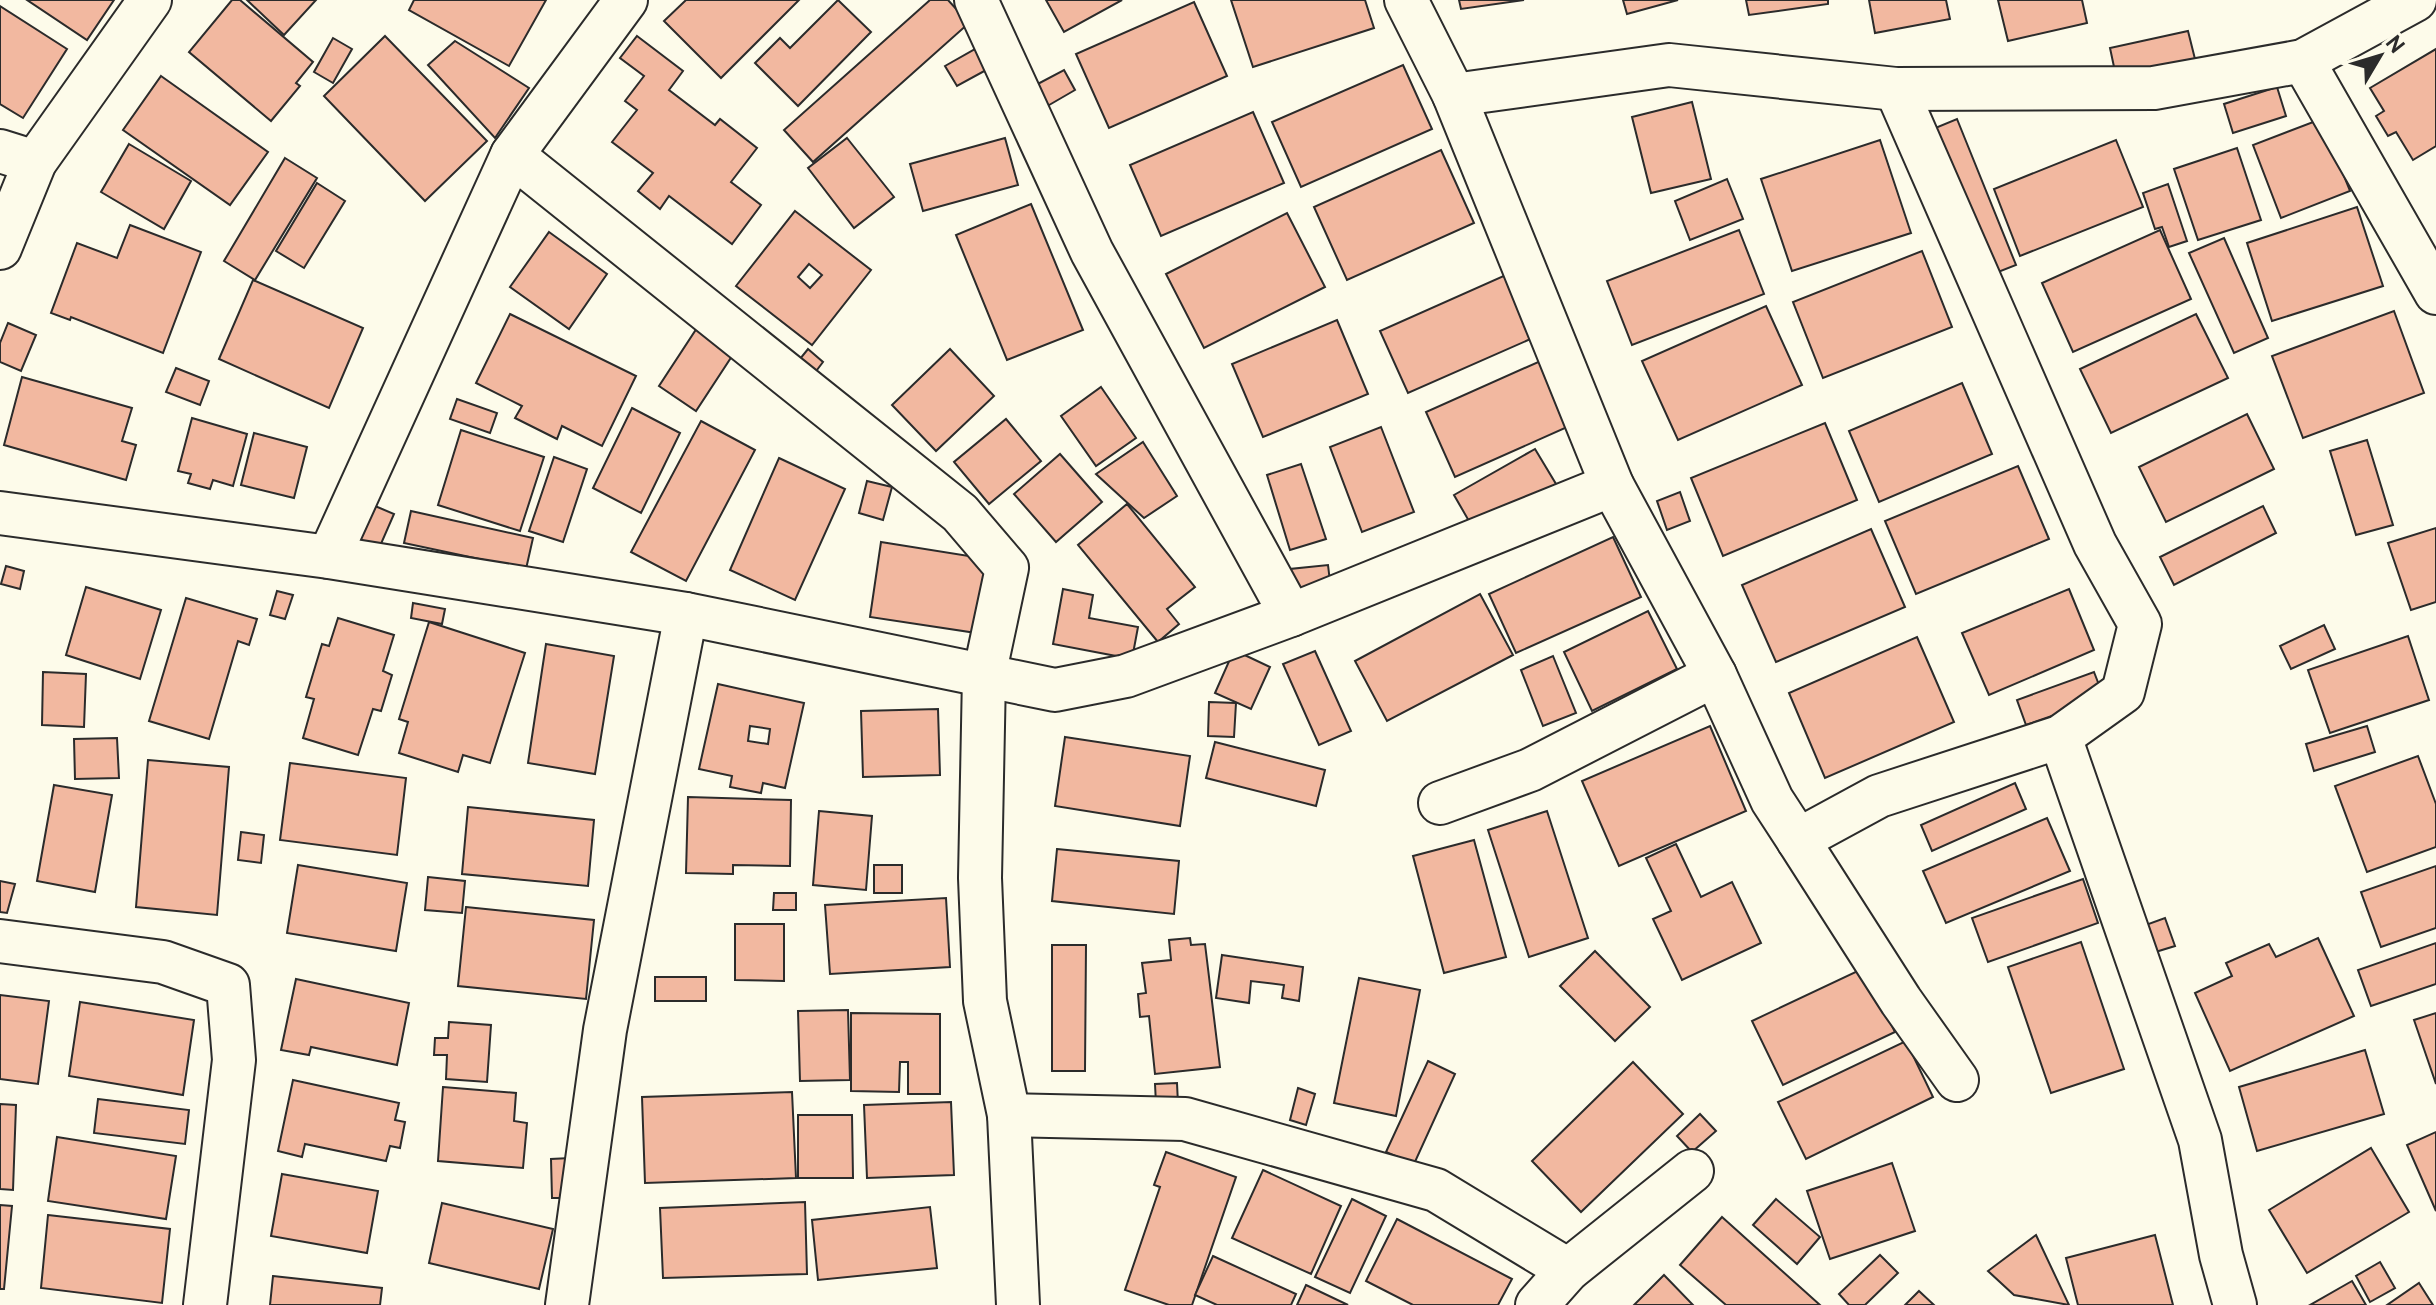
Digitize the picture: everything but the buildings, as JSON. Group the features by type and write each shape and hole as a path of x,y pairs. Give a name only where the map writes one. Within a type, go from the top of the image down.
{"street":[{"path":"0,248 17,157 150,0"},
{"path":"329,557 512,155 626,0"},
{"path":"976,0 1092,252 1291,615"},
{"path":"1406,0 1454,95 1612,485 1715,675 1772,800 1901,1001 1957,1080"},
{"path":"1454,95 1669,65 1896,89 2154,88 2303,61 2415,0"},
{"path":"2303,61 2436,293"},
{"path":"1798,840 1879,796 2060,737 2123,692 2140,624 2095,544 1896,89"},
{"path":"512,155 960,513 1007,568 984,676 980,878 985,1001 1009,1115 1018,1305"},
{"path":"0,513 329,557 686,614 1055,690 1126,676 1291,615 1612,485"},
{"path":"567,1305 605,1030 686,614"},
{"path":"1440,803 1530,770 1715,675"},
{"path":"2060,737 2200,1140 2221,1255 2235,1305"},
{"path":"0,941 163,962 228,985 234,1060 205,1305"},
{"path":"1009,1115 1185,1119 1436,1190 1568,1270"},
{"path":"1537,1305 1568,1270 1692,1171"}]}
